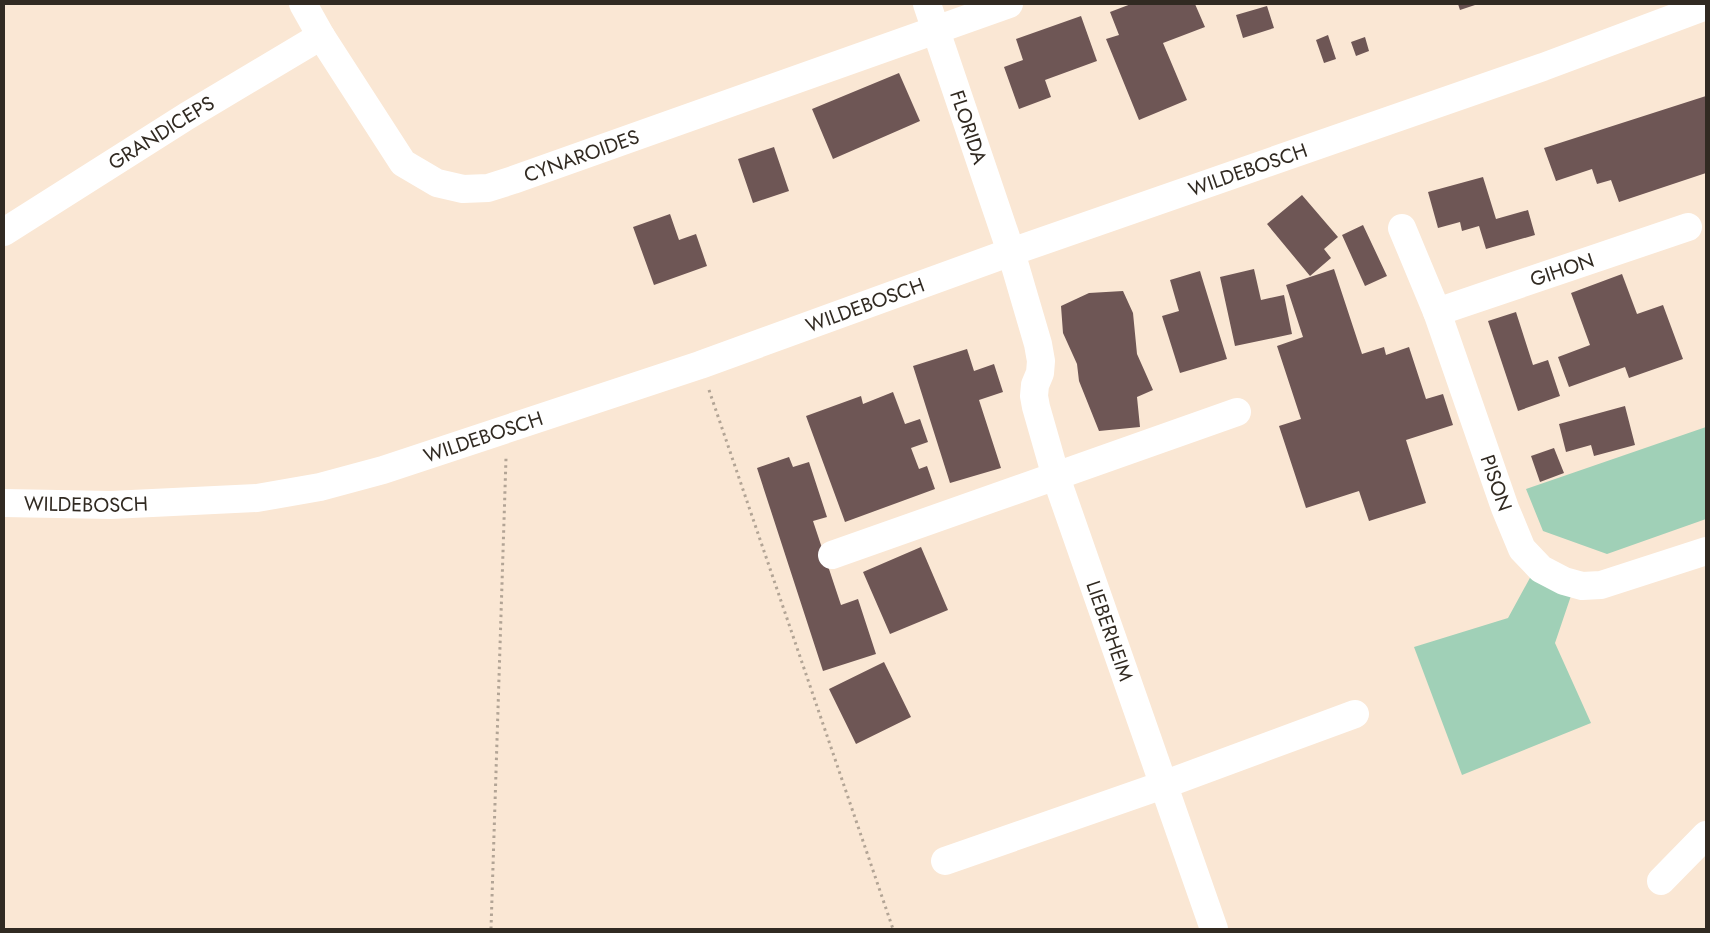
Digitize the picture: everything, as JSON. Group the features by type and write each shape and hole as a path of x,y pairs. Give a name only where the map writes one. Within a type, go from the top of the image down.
{"street":[{"name":"CYNAROIDES","path":"303,4 403,162 436,183 463,190 488,188 513,180 1009,4"},
{"name":"FLORIDA","path":"927,4 1011,252"},
{"name":"WILDEBOSCH","path":"4,503 111,505 257,498 320,487 383,470 700,365 1011,252 1543,67 1706,6"},
{"name":"GRANDICEPS","path":"4,232 187,116 322,36"},
{"name":"GIHON","path":"1437,312 1688,227"},
{"name":"PISON","path":"1402,228 1437,312 1505,508 1522,549 1540,569 1564,581 1582,586 1601,585 1706,551"},
{"name":"LIEBERHEIM","path":"1011,252 1038,344 1041,361 1034,396 1056,477 1214,929"},
{"path":"832,555 1237,412"},
{"path":"945,861 1163,785 1355,714"},
{"path":"1661,880 1706,836"}],"path":[{"path":"700,365 893,929"},
{"path":"491,929 506,429"}],"green space":[{"path":"1706,427 1706,519 1607,554 1543,531 1526,489"},
{"path":"1537,565 1575,584 1555,643 1591,723 1462,775 1414,647 1508,618"}],"building":[{"path":"1131,4 1195,4 1205,27 1163,43 1187,100 1139,120 1106,39 1119,35 1110,12"},
{"path":"1458,4 1478,4 1460,10"},
{"path":"1267,6 1274,28 1243,38 1236,15"},
{"path":"1081,16 1097,61 1045,80 1051,97 1019,109 1004,67 1023,60 1016,39"},
{"path":"1328,35 1336,59 1324,63 1316,40"},
{"path":"1365,37 1369,51 1356,56 1351,42"},
{"path":"899,73 920,121 833,159 812,109"},
{"path":"1706,96 1706,173 1619,202 1611,180 1597,184 1592,169 1556,181 1544,148"},
{"path":"774,147 789,191 753,203 738,159"},
{"path":"1483,177 1496,219 1528,210 1535,235 1486,249 1479,226 1462,231 1460,222 1438,228 1428,192"},
{"path":"1302,195 1338,237 1324,249 1331,258 1310,276 1267,224"},
{"path":"670,214 679,240 696,234 707,266 654,285 633,227"},
{"path":"1363,225 1387,276 1365,286 1342,235"},
{"path":"1254,269 1261,300 1284,295 1292,334 1235,346 1220,277"},
{"path":"1334,269 1362,354 1384,347 1386,355 1409,347 1426,399 1443,394 1453,425 1406,440 1426,503 1369,521 1359,491 1306,508 1279,426 1301,419 1277,346 1303,337 1286,285"},
{"path":"1200,271 1227,359 1180,373 1162,316 1179,311 1170,280"},
{"path":"1622,274 1637,314 1663,305 1683,359 1629,378 1625,367 1569,387 1558,357 1590,345 1571,293"},
{"path":"1123,291 1133,313 1137,354 1153,390 1137,397 1140,427 1099,431 1079,381 1077,364 1063,333 1061,306 1089,293"},
{"path":"1516,312 1533,365 1548,360 1560,396 1518,411 1488,321"},
{"path":"967,349 974,371 994,364 1003,392 979,400 1001,468 950,483 913,366"},
{"path":"893,392 905,424 920,419 928,442 911,448 919,469 927,466 935,489 845,522 806,416 861,396 863,404"},
{"path":"1625,406 1635,445 1594,456 1591,445 1566,452 1559,424"},
{"path":"1554,448 1564,473 1540,482 1531,456"},
{"path":"789,457 793,467 809,462 827,517 813,521 841,605 858,599 876,654 823,671 757,468"},
{"path":"921,547 948,610 890,634 863,572"},
{"path":"884,662 911,717 856,744 829,689"}]}
